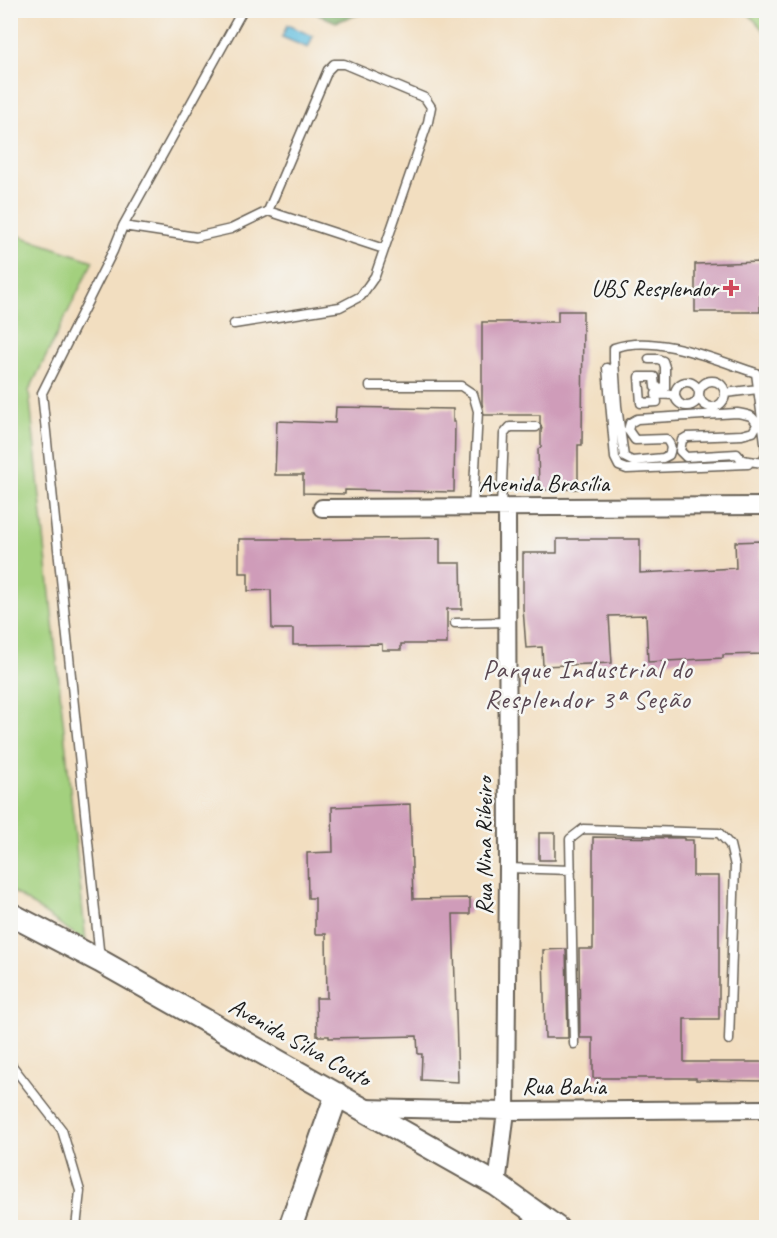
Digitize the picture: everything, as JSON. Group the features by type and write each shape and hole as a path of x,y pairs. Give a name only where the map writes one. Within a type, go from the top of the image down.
{"main road":[{"name":"Avenida Silva Couto","path":"10,914 100,961 497,1185 557,1227"},
{"path":"290,1227 336,1094"}],"street":[{"name":"Avenida Brasília","path":"322,508 766,506"},
{"name":"Rua Nina Ribeiro","path":"497,1185 506,1111 508,868 504,508"},
{"name":"Rua Bahia","path":"362,1108 506,1111 766,1109"}],"lane":[{"path":"100,961 42,393 113,251 123,226 241,13"},
{"path":"123,226 196,237 231,229 268,211 328,70 334,64 344,64 425,98 431,107 428,122 375,276 361,296 340,307 234,324"},
{"path":"268,211 384,249"},
{"path":"658,344 756,373 765,456 742,460 737,454 686,457 680,451 682,440 687,437 742,435 753,432 757,425 754,419 749,415 737,413 637,419 630,423 628,430 635,440 666,439 671,450 669,455 663,458 632,461 624,457 617,406 614,348 622,345 658,344"},
{"path":"649,359 658,359 663,362 665,388 655,387 654,377 639,377 641,403 657,402 656,394 674,394"},
{"path":"607,368 615,458 619,466 627,468 765,456"},
{"path":"699,394 698,388 693,383 686,382 680,383 675,388 674,394 675,401 687,407 698,400 699,394 701,388 705,383 718,382 725,393 724,399 713,406 706,405 699,394"},
{"path":"370,387 461,387 474,394 478,411 472,508"},
{"path":"725,393 758,389"},
{"path":"504,508 504,434 510,427 536,427"},
{"path":"455,623 507,622"},
{"path":"574,1044 570,839 583,829 719,833 730,845 735,866 729,1040"},
{"path":"508,868 571,870"},
{"path":"10,1063 62,1130 80,1191 76,1227"}],"green space":[{"path":"311,11 369,11 336,22"},
{"path":"746,11 766,11 766,33"},
{"path":"11,233 93,261 29,391 86,942 11,890"}],"water":[{"path":"287,25 313,36 308,48 282,37"}],"building":[{"name":"UBS Resplendor","path":"760,262 766,290 760,290 760,312 695,312 695,264"},
{"path":"558,311 583,311 582,445 578,445 578,489 539,490 538,449 541,447 542,428 540,415 484,415 482,322 558,322"},
{"path":"336,407 453,409 453,422 455,422 454,492 345,490 345,494 303,493 303,475 275,475 277,421 335,423"},
{"path":"440,538 440,563 461,563 462,609 447,609 447,644 401,644 401,650 382,650 382,644 293,645 293,629 272,629 271,590 248,591 248,573 239,573 239,539"},
{"path":"557,539 640,539 640,573 736,568 735,542 760,541 764,654 723,655 723,658 648,662 646,615 609,616 612,663 543,666 542,647 526,648 523,553 557,553"},
{"path":"410,804 413,899 470,898 470,914 453,914 458,1082 421,1080 422,1054 418,1054 417,1036 329,1038 329,1036 317,1036 316,998 327,998 326,934 315,934 315,898 308,898 307,853 333,852 332,807"},
{"path":"539,833 555,833 555,860 539,860"},
{"path":"593,837 693,840 693,876 719,876 719,1019 684,1019 684,1062 766,1062 766,1081 593,1078 593,1038 580,1038 579,949 593,949"},
{"path":"566,949 568,1038 545,1038 543,950"}],"place":[{"name":"UBS Resplendor","path":"731,288"}],"district":[{"name":"Parque Industrial do Resplendor 3ª Seção","path":"588,684"}]}
